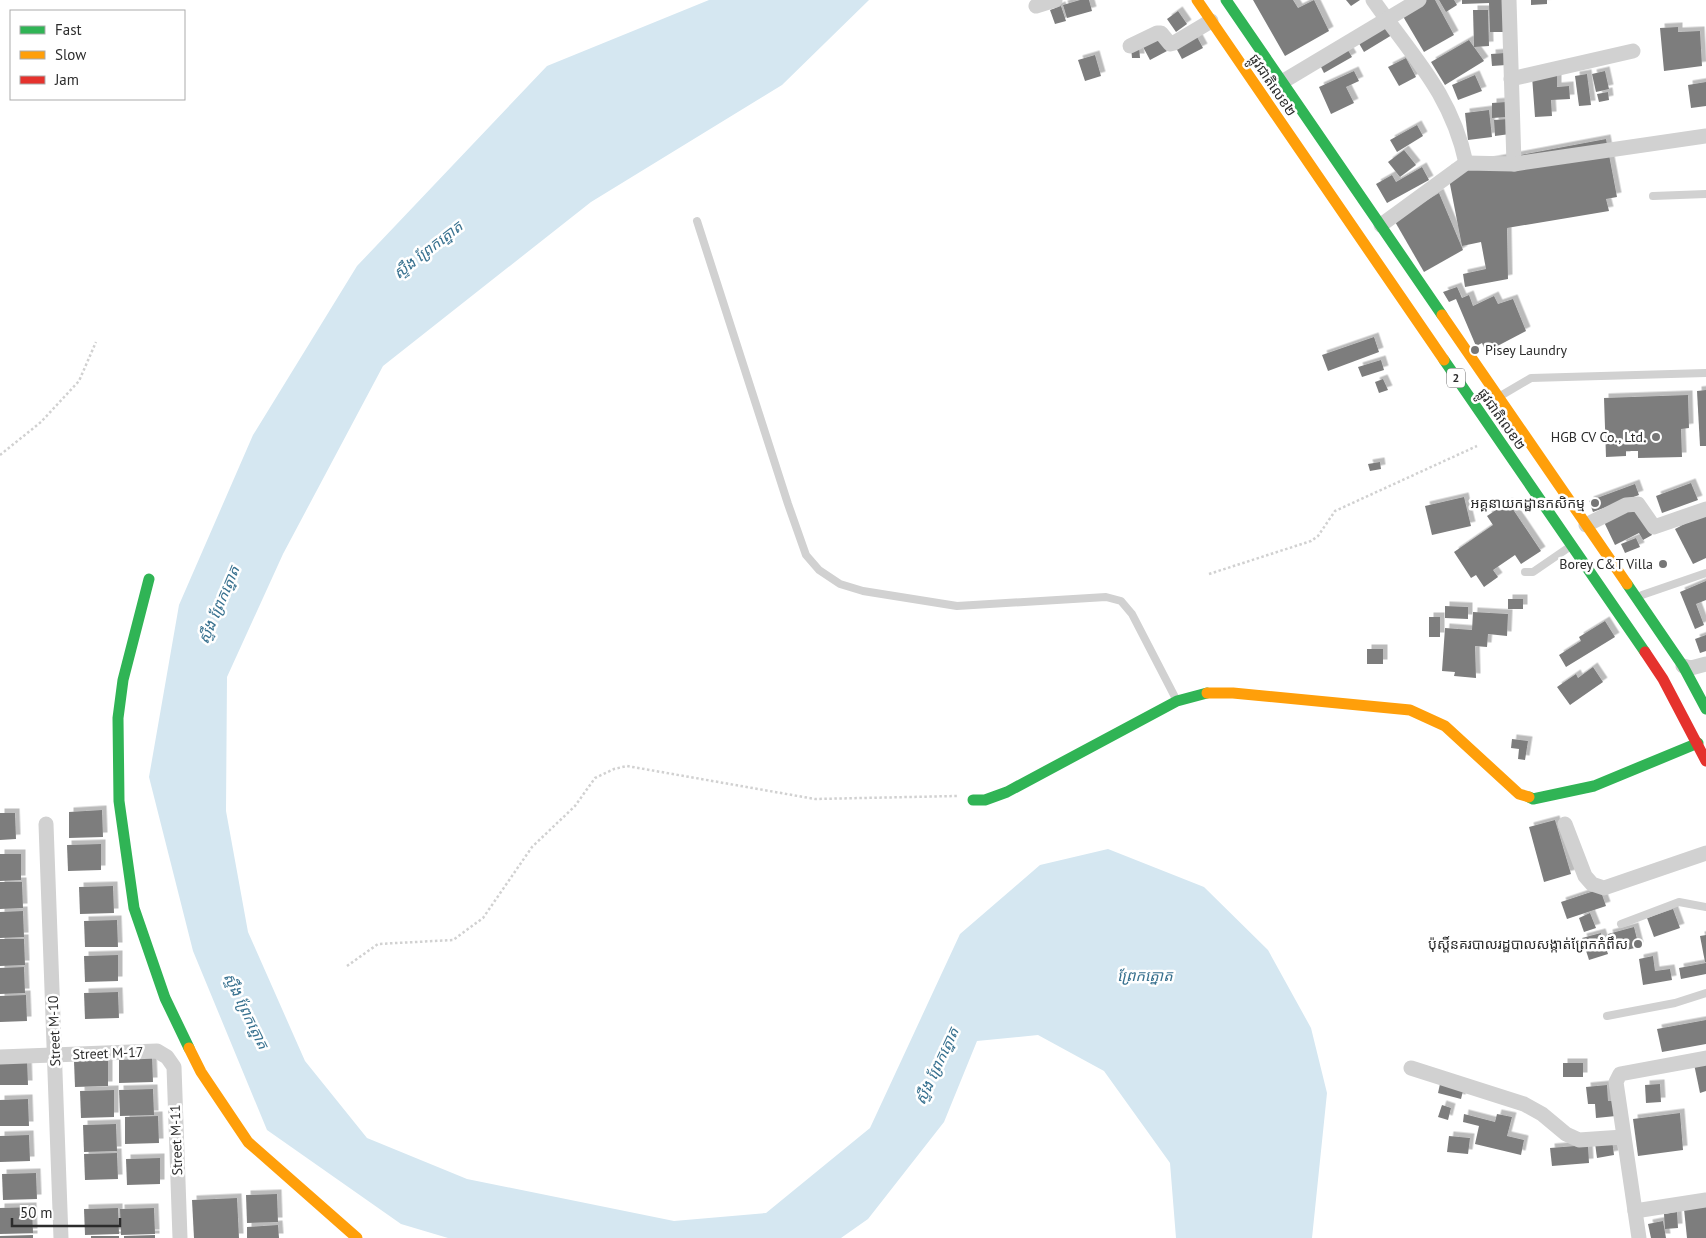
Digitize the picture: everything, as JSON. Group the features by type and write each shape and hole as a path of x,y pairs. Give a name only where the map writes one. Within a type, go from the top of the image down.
{"main road":[{"name":"ផ្លូវជាតិលេខ២","path":"1196,0 1488,404 1586,525 1683,666 1706,710"},
{"name":"ផ្លូវជាតិលេខ២","path":"1226,0 1381,225 1488,404 1497,437 1663,679 1698,743 1706,762"},
{"path":"149,579 123,680 118,718 119,801 137,918 165,998 202,1072 223,1106 248,1142 357,1238"},
{"path":"973,800 985,800 1007,792 1177,700 1204,693 1233,693 1410,710 1445,726 1519,794 1533,799 1594,786 1698,743"}],"street":[{"path":"1036,6 1055,0"},
{"path":"1373,0 1439,89 1460,134 1466,163"},
{"path":"1282,82 1385,18 1418,0"},
{"path":"1509,0 1514,164"},
{"path":"1130,46 1157,33 1161,33 1170,44 1174,43 1211,21"},
{"path":"1512,79 1633,52"},
{"path":"1381,225 1466,163 1514,164 1706,136"},
{"path":"1586,525 1626,505 1638,504 1654,527 1706,509"},
{"path":"1683,666 1691,668 1706,664"},
{"name":"Street M-10","path":"46,824 61,1238"},
{"path":"1565,824 1585,876 1592,884 1604,888 1706,853"},
{"name":"Street M-17","path":"0,1057 157,1051"},
{"name":"Street M-11","path":"157,1051 167,1057 174,1067 180,1238"},
{"path":"1639,1238 1616,1093 1616,1082 1620,1074 1706,1058"},
{"path":"1411,1068 1524,1104 1542,1114 1566,1134 1579,1140 1623,1137"},
{"path":"1635,1211 1706,1200"}],"lane":[{"path":"1653,196 1706,194"},
{"path":"697,221 788,504 806,555 819,570 840,584 863,592 957,606 1106,597 1121,601 1132,614 1177,700"},
{"path":"1488,404 1531,378 1706,373"},
{"path":"1525,572 1533,572 1571,545"},
{"path":"1635,597 1706,574"},
{"path":"1621,924 1679,902 1706,907"},
{"path":"1607,1016 1675,1003 1706,992"}],"path":[{"path":"0,454 41,422 79,382 96,342"},
{"path":"1208,574 1311,541 1318,536 1335,511 1497,437"},
{"path":"347,966 378,944 453,940 483,918 532,847 575,806 595,778 614,769 628,766 815,799 941,794 955,795 973,800"}],"water":[{"name":"ព្រែកត្នោត","path":"709,0 869,0 782,85 591,202 383,366 283,554 227,677 226,811 248,932 305,1061 367,1138 467,1179 674,1221 766,1213 870,1128 960,934 1040,865 1108,849 1204,887 1268,950 1311,1028 1327,1093 1312,1238 1176,1238 1170,1163 1104,1071 1038,1035 977,1041 944,1122 868,1219 841,1238 448,1238 401,1224 267,1130 193,951 149,777 179,605 253,435 357,266 547,66"}],"building":[{"path":"1080,0 1089,0 1092,11 1067,18 1063,5"},
{"path":"1253,0 1293,0 1298,8 1314,0 1329,31 1285,56"},
{"path":"1346,0 1360,0 1351,6"},
{"path":"1424,0 1435,0 1454,35 1424,52 1401,13"},
{"path":"1439,0 1454,0 1457,5 1446,12"},
{"path":"1462,0 1504,0 1505,32 1490,32 1489,3 1462,4"},
{"path":"1531,0 1547,0 1547,4 1531,5"},
{"path":"1061,6 1066,21 1055,24 1050,10"},
{"path":"1473,10 1488,10 1489,46 1474,47"},
{"path":"1178,11 1187,24 1176,32 1167,19"},
{"path":"1385,23 1392,35 1364,52 1357,40"},
{"path":"1678,27 1678,32 1700,31 1702,66 1664,71 1660,28"},
{"path":"1196,35 1203,48 1182,59 1175,46"},
{"path":"1158,36 1167,51 1150,60 1142,45"},
{"path":"1469,40 1484,61 1445,85 1431,62"},
{"path":"1139,46 1140,58 1132,58 1131,47"},
{"path":"1346,47 1352,57 1324,73 1319,63"},
{"path":"1505,53 1506,65 1492,66 1491,54"},
{"path":"1095,55 1101,76 1085,81 1078,60"},
{"path":"1406,58 1416,77 1399,86 1388,67"},
{"path":"1354,71 1359,81 1346,87 1354,103 1331,114 1319,87"},
{"path":"1605,71 1609,89 1596,92 1592,74"},
{"path":"1587,74 1591,105 1579,106 1575,76"},
{"path":"1475,75 1482,91 1458,100 1452,85"},
{"path":"1557,75 1557,87 1569,86 1570,99 1551,100 1552,116 1535,117 1532,76"},
{"path":"1706,82 1706,106 1691,108 1688,85"},
{"path":"1608,92 1609,100 1599,102 1597,94"},
{"path":"1506,102 1507,117 1492,118 1492,103"},
{"path":"1489,110 1492,137 1468,140 1465,113"},
{"path":"1508,119 1510,134 1495,136 1494,120"},
{"path":"1417,125 1423,136 1397,152 1390,140"},
{"path":"1606,139 1617,197 1606,199 1609,211 1507,228 1508,279 1465,287 1463,274 1486,269 1481,242 1462,246 1447,169"},
{"path":"1404,150 1416,165 1400,177 1388,162"},
{"path":"1422,167 1429,180 1387,203 1376,184 1392,175 1396,182"},
{"path":"1439,193 1463,250 1424,272 1394,220"},
{"path":"1457,287 1462,298 1469,295 1473,306 1494,296 1498,304 1513,299 1526,331 1486,352 1482,343 1476,346 1456,299 1449,302 1443,292"},
{"path":"1374,337 1379,352 1328,371 1322,355"},
{"path":"1381,360 1384,370 1362,377 1358,367"},
{"path":"1383,379 1388,390 1379,393 1375,382"},
{"path":"1706,390 1706,446 1700,446 1697,391"},
{"path":"1688,395 1689,428 1681,429 1682,457 1638,458 1638,451 1626,451 1626,456 1606,457 1604,398"},
{"path":"1380,462 1381,469 1370,471 1368,464"},
{"path":"1691,483 1698,500 1662,513 1656,496"},
{"path":"1635,484 1639,495 1593,512 1589,501"},
{"path":"1464,497 1471,526 1432,535 1425,506"},
{"path":"1508,502 1541,551 1521,564 1515,555 1493,570 1498,577 1484,587 1476,575 1471,578 1454,552 1493,525 1487,516"},
{"path":"1637,505 1652,535 1643,540 1639,533 1615,545 1604,522"},
{"path":"1706,513 1706,558 1693,564 1675,529"},
{"path":"1636,538 1640,547 1625,553 1621,544"},
{"path":"1706,581 1706,600 1696,604 1704,625 1695,629 1680,592"},
{"path":"1508,599 1523,599 1523,609 1508,609"},
{"path":"1445,606 1468,607 1468,619 1445,618"},
{"path":"1473,612 1508,614 1507,636 1488,634 1487,647 1475,646 1476,678 1454,676 1455,672 1442,671 1445,628 1472,630"},
{"path":"1429,617 1440,617 1440,637 1429,637"},
{"path":"1605,621 1615,637 1566,667 1559,655 1581,641 1579,637"},
{"path":"1706,635 1706,651 1700,653 1695,639"},
{"path":"1367,649 1383,649 1383,664 1367,664"},
{"path":"1593,667 1603,682 1570,705 1557,687 1576,674 1578,678"},
{"path":"1512,739 1528,741 1525,760 1518,759 1519,749 1511,748"},
{"path":"102,810 103,837 69,838 69,812"},
{"path":"0,813 15,813 16,839 0,840"},
{"path":"1555,820 1571,874 1544,882 1529,827"},
{"path":"101,844 101,870 68,871 67,845"},
{"path":"0,854 21,854 21,880 0,881"},
{"path":"0,882 22,882 23,908 0,909"},
{"path":"113,886 114,913 80,914 79,887"},
{"path":"1600,889 1606,906 1567,919 1561,902"},
{"path":"1673,909 1680,928 1654,937 1647,918"},
{"path":"23,911 24,937 0,938 0,912"},
{"path":"1590,913 1596,928 1584,932 1579,918"},
{"path":"117,920 118,947 85,947 84,921"},
{"path":"1634,927 1639,947 1622,951 1620,944 1611,946 1608,934"},
{"path":"1601,933 1608,954 1589,960 1582,938"},
{"path":"1706,935 1706,962 1705,962 1700,936"},
{"path":"0,939 24,939 25,965 0,966"},
{"path":"118,955 118,981 85,982 84,956"},
{"path":"1653,956 1655,971 1670,969 1672,980 1643,985 1639,959"},
{"path":"1706,963 1706,974 1681,979 1679,968"},
{"path":"24,967 25,993 0,994 0,968"},
{"path":"118,992 119,1018 85,1019 84,993"},
{"path":"26,995 27,1021 0,1022 0,996"},
{"path":"1706,1020 1706,1044 1662,1052 1657,1029"},
{"path":"152,1055 153,1082 119,1083 119,1056"},
{"path":"27,1058 28,1085 0,1085 0,1059"},
{"path":"108,1060 108,1086 75,1087 74,1061"},
{"path":"1706,1061 1706,1091 1700,1093 1694,1064"},
{"path":"1563,1063 1583,1063 1583,1077 1563,1077"},
{"path":"1440,1084 1463,1091 1461,1099 1438,1093"},
{"path":"1660,1084 1661,1102 1646,1103 1645,1085"},
{"path":"1607,1085 1608,1101 1614,1101 1616,1116 1596,1118 1595,1104 1588,1104 1586,1087"},
{"path":"153,1089 154,1115 120,1116 119,1090"},
{"path":"114,1090 114,1117 81,1118 80,1091"},
{"path":"28,1099 29,1126 0,1126 0,1100"},
{"path":"1442,1105 1451,1108 1448,1120 1438,1117"},
{"path":"1680,1113 1683,1150 1638,1156 1633,1119"},
{"path":"1464,1114 1495,1122 1497,1114 1512,1117 1507,1136 1524,1140 1521,1155 1475,1144 1479,1126 1463,1122"},
{"path":"158,1116 159,1143 125,1144 125,1117"},
{"path":"116,1124 117,1151 84,1152 83,1125"},
{"path":"29,1135 30,1161 0,1162 0,1136"},
{"path":"1449,1136 1470,1138 1468,1154 1447,1152"},
{"path":"1612,1140 1614,1155 1597,1158 1595,1143"},
{"path":"1588,1145 1589,1163 1552,1166 1550,1148"},
{"path":"117,1153 118,1179 85,1180 84,1154"},
{"path":"160,1158 160,1184 127,1185 126,1159"},
{"path":"36,1173 37,1199 3,1200 2,1174"},
{"path":"277,1194 278,1222 247,1223 246,1195"},
{"path":"237,1198 239,1238 194,1238 192,1200"},
{"path":"1706,1206 1706,1238 1687,1238 1684,1209"},
{"path":"32,1207 33,1233 0,1234 0,1208"},
{"path":"118,1208 119,1234 85,1235 84,1209"},
{"path":"154,1208 155,1234 121,1235 120,1209"},
{"path":"1677,1212 1678,1228 1665,1229 1664,1214"},
{"path":"1663,1221 1666,1238 1651,1238 1648,1224"},
{"path":"278,1225 279,1238 247,1238 247,1227"},
{"path":"33,1235 33,1238 0,1238 0,1236"},
{"path":"155,1235 155,1238 124,1238 124,1236"},
{"path":"91,1236 119,1236 119,1238 91,1238"}],"traffic: fast":[{"path":"1226,0 1442,315"},
{"path":"1444,360 1645,652"},
{"path":"149,579 123,680 118,718 119,801 134,908 165,998 189,1048"},
{"path":"1627,584 1683,666 1706,709"},
{"path":"973,800 985,800 1007,792 1177,701 1207,693"},
{"path":"1529,797 1533,799 1594,786 1698,743"}],"traffic: slow":[{"path":"1197,0 1444,360"},
{"path":"1442,315 1627,584"},
{"path":"1207,693 1233,693 1410,710 1445,726 1519,794 1529,797"},
{"path":"189,1048 201,1072 248,1142 357,1238"}],"traffic: jam":[{"path":"1645,652 1663,679 1706,761"}],"place":[{"name":"Pisey Laundry","path":"1475,350"},
{"name":"HGB CV Co., Ltd.","path":"1656,437"},
{"name":"អគ្គនាយកដ្ឋានកសិកម្ម","path":"1595,503"},
{"name":"Borey C&T Villa","path":"1663,564"},
{"name":"ប៉ុស្តិ៍នគរបាលរដ្ឋបាលសង្កាត់ព្រែកកំពឹស","path":"1638,944"}],"water label":[{"name":"ស្ទឹង ព្រែកត្នោត","path":"428,250"},
{"name":"ស្ទឹង ព្រែកត្នោត","path":"219,605"},
{"name":"ស្ទឹង ព្រែកត្នោត","path":"246,1011"},
{"name":"ស្ទឹង ព្រែកត្នោត","path":"937,1066"}]}
